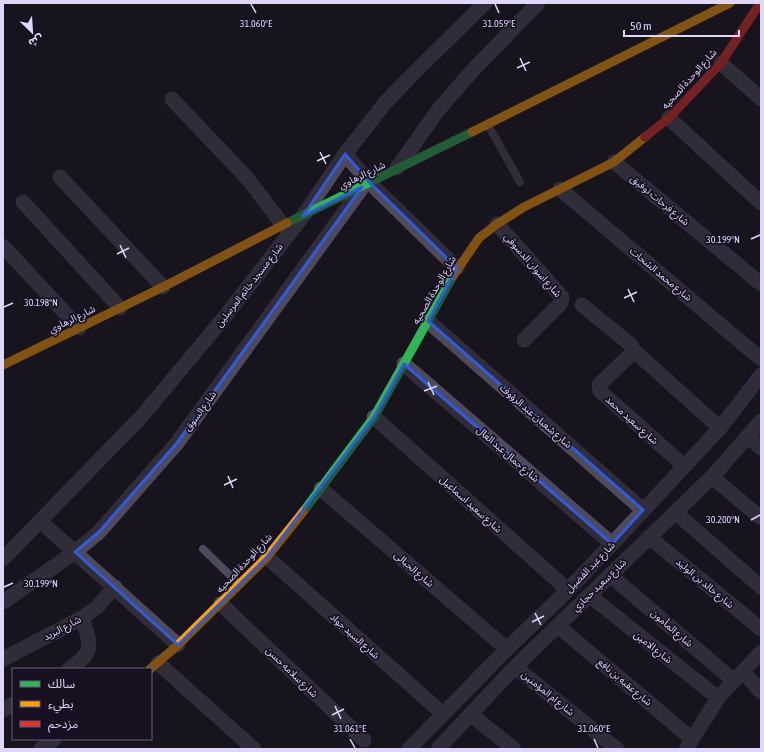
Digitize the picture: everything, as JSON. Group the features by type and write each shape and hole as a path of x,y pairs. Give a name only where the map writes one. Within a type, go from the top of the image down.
{"street":[{"name":"شارع مسجد خاتم المرسلين","path":"3,559 142,416 227,314 303,216 345,154 390,98 485,3"},
{"path":"395,171 439,109 473,70 538,3"},
{"name":"شارع الرهاوي","path":"3,365 163,288 283,225 488,125 730,3"},
{"name":"شارع الوحدة الصحيه","path":"154,666 221,604 267,557 321,489 374,417 457,268 479,238 497,224 524,207 614,162 669,118 721,63 760,3"},
{"path":"721,63 761,99"},
{"path":"172,98 247,178 283,225"},
{"path":"669,118 761,203"},
{"path":"345,154 366,185 457,268"},
{"name":"شارع فرحات توفيق","path":"614,162 761,284"},
{"path":"60,177 163,288"},
{"name":"شارع السوق","path":"3,602 75,552 99,532 177,443 366,185"},
{"name":"شارع محمد الشحات","path":"560,189 761,359"},
{"path":"23,202 120,308"},
{"name":"شارع اسوان الدسوقي","path":"497,224 563,299 561,303 524,340"},
{"path":"3,246 79,328"},
{"path":"582,305 631,346 632,349 720,428"},
{"name":"شارع شعبان عبد الرؤوف","path":"428,321 643,510"},
{"name":"شارع سعيد محمد","path":"632,349 630,354 599,385 599,389 684,466"},
{"name":"شارع جمال عبد العال","path":"404,364 612,544"},
{"name":"شارع عبد الفضيل","path":"409,749 612,544 720,428 761,375"},
{"name":"شارع سعيد اسماعيل","path":"374,417 568,590"},
{"name":"شارع سعيد حجازي","path":"438,749 515,666 712,476 761,421"},
{"path":"748,436 761,448"},
{"path":"712,476 761,518"},
{"name":"شارع الجبالى","path":"321,489 507,649"},
{"path":"675,512 761,587"},
{"path":"40,522 115,587 178,645"},
{"name":"شارع خالد بن الوليد","path":"649,537 761,629"},
{"name":"شارع السيد جواد","path":"267,557 443,714"},
{"name":"شارع المأمون","path":"610,575 738,676 761,692"},
{"name":"شارع البريد","path":"3,659 82,618 97,607 115,587"},
{"name":"شارع الامين","path":"588,595 718,698"},
{"name":"شارع سلامه حسن","path":"221,604 364,740"},
{"path":"69,668 84,657 89,650 90,640 82,618"},
{"name":"شارع عقبه بن نافع","path":"558,626 689,744"},
{"path":"689,744 718,698 761,652"},
{"path":"154,666 254,749"},
{"name":"شارع ام المؤمنين","path":"515,666 617,749"},
{"path":"3,710 12,705"},
{"path":"471,715 514,749"},
{"path":"41,749 53,740"}],"lane":[{"path":"488,125 520,182"},
{"path":"203,549 240,585"}],"highlighted area":[{"path":"345,154 370,183 457,268 428,321 643,510 612,544 404,364 374,417 267,557 178,645 75,552 99,532 177,443 362,187 303,216"}],"traffic: fast":[{"path":"287,223 472,132"},
{"path":"303,512 374,417 453,276"}],"traffic: slow":[{"path":"472,132 730,3"},
{"path":"453,276 479,238 497,224 524,207 614,162 645,137"},
{"path":"3,365 163,287 287,223"},
{"path":"151,668 178,645 267,557 303,512"}],"traffic: jam":[{"path":"645,137 669,118 721,63 760,3"}]}
